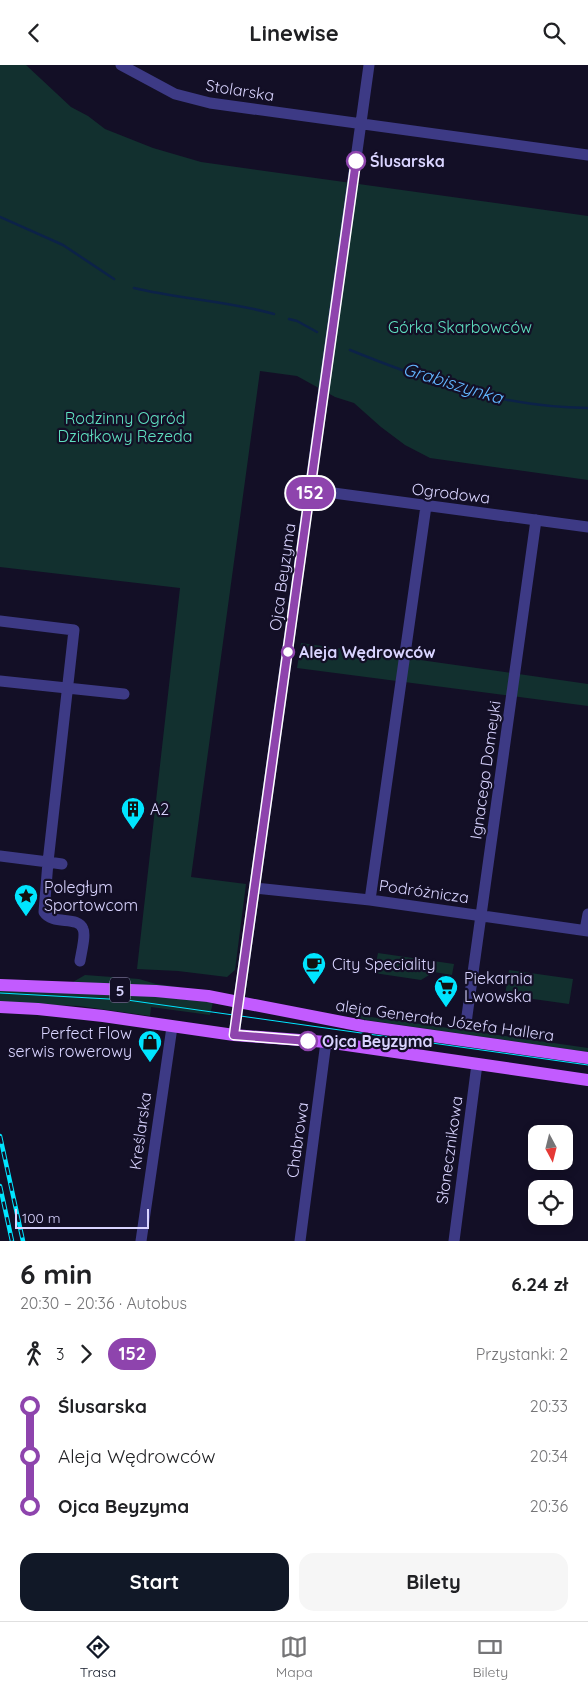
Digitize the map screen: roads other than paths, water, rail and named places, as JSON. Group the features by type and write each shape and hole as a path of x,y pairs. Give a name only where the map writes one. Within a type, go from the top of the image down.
{"main road":[{"name":"aleja Generała Józefa Hallera","path":"0,985 156,991 208,996 363,1026 588,1058"},
{"name":"5","path":"0,1007 103,1016 234,1035 326,1042 588,1080"}],"street":[{"name":"Stolarska","path":"121,65 175,94 210,103 362,124"},
{"name":"Ojca Beyzyma","path":"234,1035 369,65"},
{"path":"362,124 588,155"},
{"name":"Ogrodowa","path":"311,490 588,527"},
{"path":"370,900 426,506"},
{"name":"Ignacego Domeyki","path":"466,1023 536,520"},
{"path":"0,621 74,630 44,912 51,919 76,922 81,926 84,932 80,961"},
{"path":"0,681 124,694"},
{"path":"0,857 62,864"},
{"name":"Podróżnicza","path":"255,888 370,900 587,931"},
{"path":"587,931 588,914"},
{"name":"Kreślarska","path":"141,1241 172,1027"},
{"name":"Chabrowa","path":"300,1241 326,1042"},
{"name":"Słonecznikowa","path":"454,1241 477,1064"}],"waterway":[{"name":"Grabiszynka","path":"0,217 63,245 114,279"},
{"name":"Grabiszynka","path":"134,288 274,314"},
{"name":"Grabiszynka","path":"289,319 297,321 317,332"},
{"name":"Grabiszynka","path":"350,350 466,391 526,403 556,407 588,408"}],"tram line":[{"path":"0,993 127,1000 588,1065"}],"railway":[{"path":"0,1136 23,1241"},
{"path":"0,1186 12,1241"}],"place":[{"name":"Ślusarska","path":"356,161"},
{"name":"Aleja Wędrowców","path":"288,652"},
{"name":"A2","path":"133,830"},
{"name":"Poległym Sportowcom","path":"26,917"},
{"name":"City Speciality","path":"314,985"},
{"name":"Piekarnia Lwowska","path":"446,1008"},
{"name":"Ojca Beyzyma","path":"308,1041"},
{"name":"Perfect Flow serwis rowerowy","path":"150,1063"}],"park label":[{"name":"Górka Skarbowców","path":"460,327"},
{"name":"Rodzinny Ogród Działkowy Rezeda","path":"125,427"}]}
